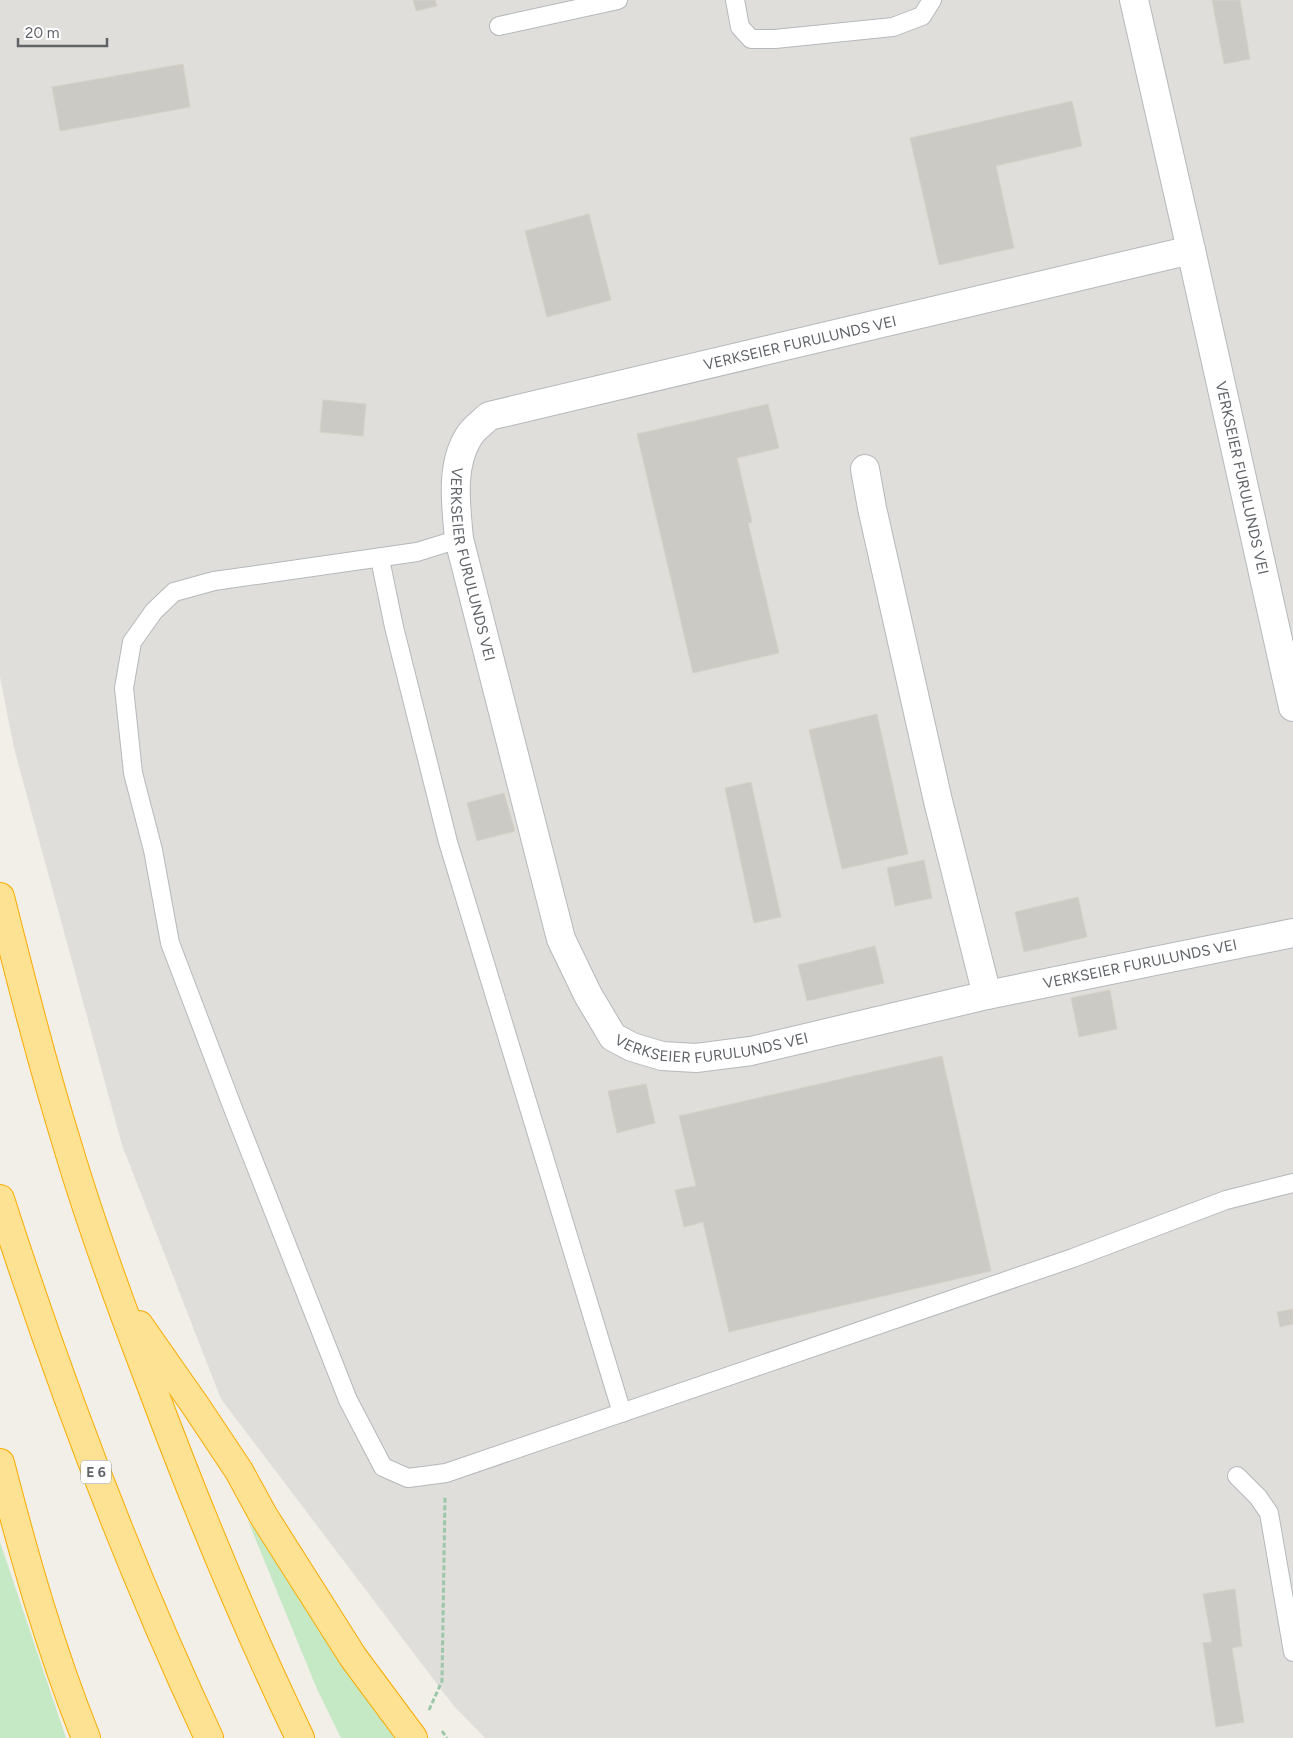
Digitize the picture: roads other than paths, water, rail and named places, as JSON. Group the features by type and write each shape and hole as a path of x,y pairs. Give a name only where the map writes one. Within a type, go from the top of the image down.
{"highway":[{"path":"0,897 20,979 67,1145 113,1285 185,1475 236,1601 300,1738"},
{"name":"E 6","path":"0,1199 28,1287 78,1424 159,1625 209,1738"},
{"path":"113,1285 233,1463 263,1515 353,1657 413,1738"},
{"path":"0,1463 46,1628 67,1692 86,1738"}],"street":[{"name":"VERKSEIER FURULUNDS VEI","path":"1134,0 1192,250 1293,706"},
{"name":"VERKSEIER FURULUNDS VEI","path":"1192,250 489,416 470,435 459,460 454,491 459,539 561,940 588,995 613,1037 632,1047 662,1056 696,1058 750,1051 988,995 1293,933"},
{"path":"866,469 872,508 938,801 988,995"}],"lane":[{"path":"499,26 618,0"},
{"path":"735,0 740,27 751,39 775,40 892,27 922,16 932,0"},
{"path":"459,539 417,552 380,559 214,581 174,592 154,611 132,642 124,688 133,773 153,850 170,943 348,1400 383,1467 408,1478 446,1474 1073,1258 1226,1200 1293,1183"},
{"path":"380,559 394,627 448,842 622,1413"},
{"path":"1237,1476 1258,1497 1268,1513 1293,1652"}]}
